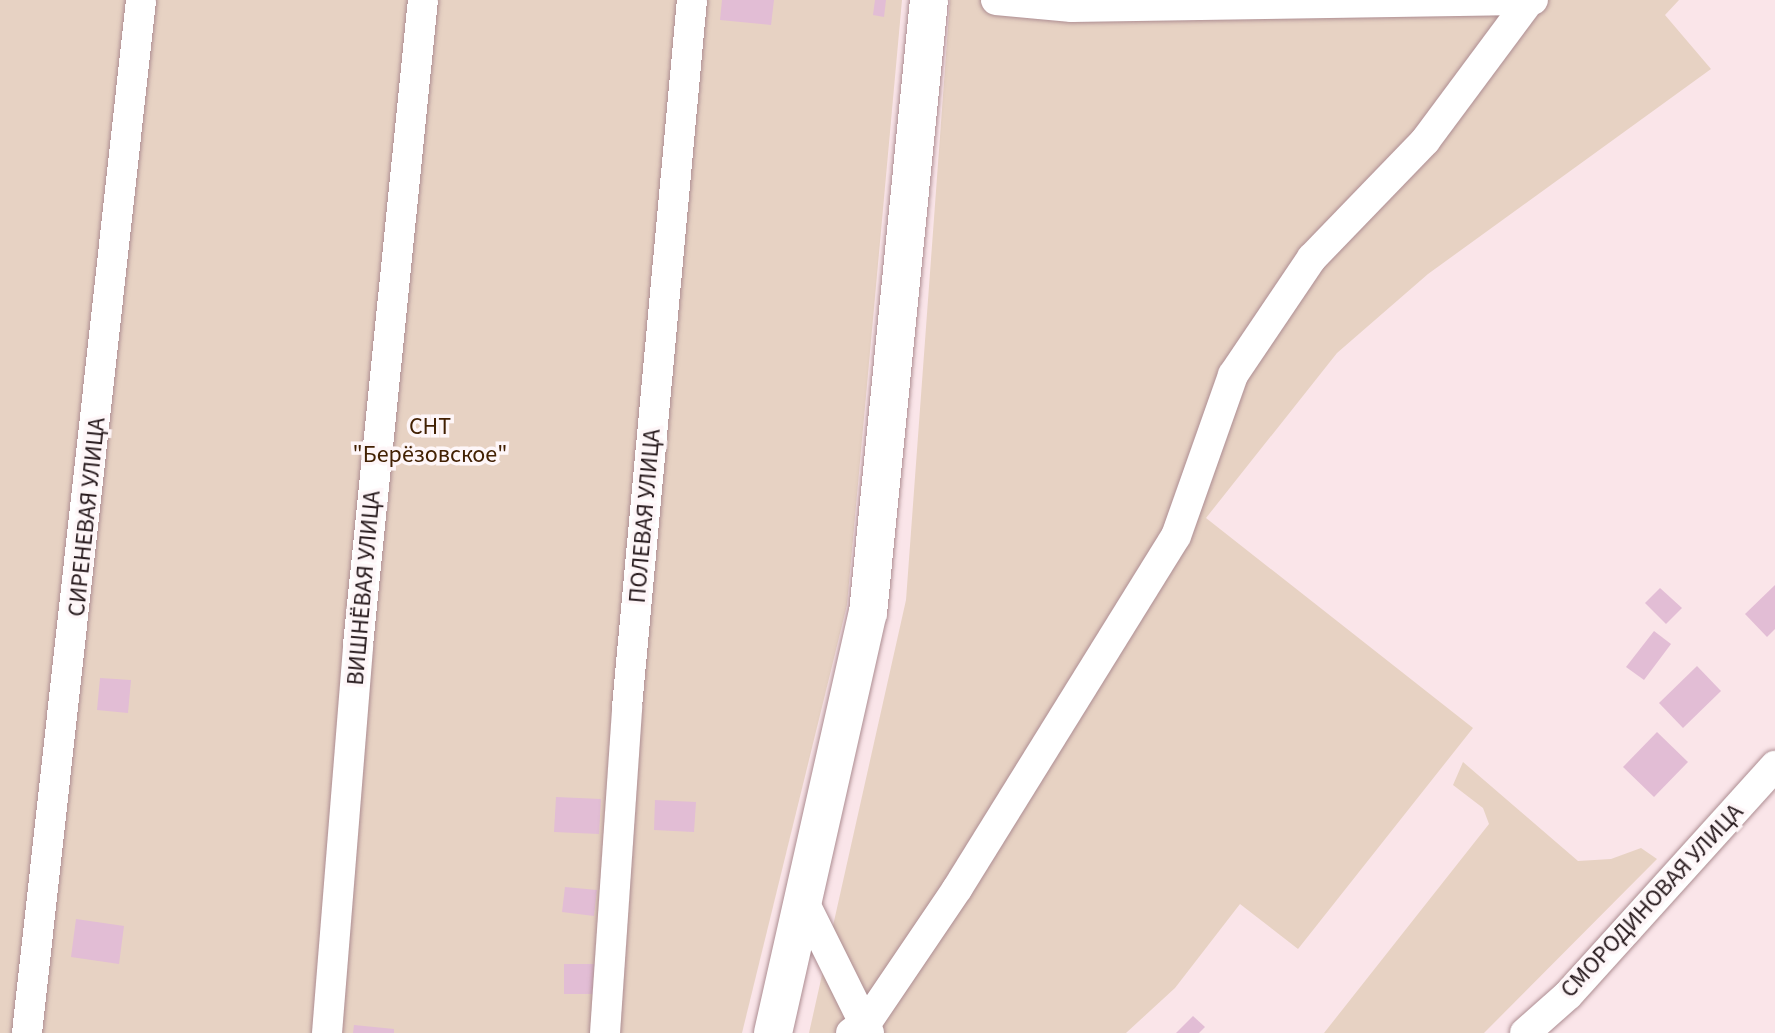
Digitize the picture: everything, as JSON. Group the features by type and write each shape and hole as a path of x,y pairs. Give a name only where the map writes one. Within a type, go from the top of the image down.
{"street":[{"name":"СИРЕНЕВАЯ УЛИЦА","path":"27,1033 141,0"},
{"name":"ВИШНЁВАЯ УЛИЦА","path":"327,1033 358,645 423,0"},
{"name":"ПОЛЕВАЯ УЛИЦА","path":"605,1033 627,707 692,0"},
{"path":"773,1033 868,613 929,0"},
{"path":"996,0 1072,7 1531,1"},
{"path":"862,1029 957,889 1176,536 1233,375 1312,258 1425,141 1531,1"},
{"name":"СМОРОДИНОВАЯ УЛИЦА","path":"1525,1033 1568,995 1775,766"},
{"path":"804,902 862,1029"}],"green space":[{"name":"СНТ \"Берёзовское\"","path":"0,0 902,0 847,605 742,1033 0,1033"},
{"path":"950,0 1679,0 1665,15 1711,69 1428,274 1337,353 1206,518 1473,728 1298,949 1240,904 1175,988 1126,1033 809,1033 906,600"},
{"path":"1463,762 1578,861 1611,859 1641,848 1657,859 1484,1033 1324,1033 1489,824 1483,808 1453,785"}],"building":[{"path":"722,0 774,0 771,25 720,20"},
{"path":"875,0 886,0 884,17 873,15"},
{"path":"1775,585 1775,629 1767,637 1745,614"},
{"path":"1660,588 1682,608 1666,624 1645,603"},
{"path":"1654,631 1671,644 1644,680 1626,667"},
{"path":"1697,666 1721,691 1683,728 1659,703"},
{"path":"100,678 131,680 128,713 97,710"},
{"path":"1657,732 1688,762 1654,797 1623,767"},
{"path":"556,797 601,799 599,834 554,832"},
{"path":"655,800 696,802 694,832 654,830"},
{"path":"565,887 597,890 594,916 562,912"},
{"path":"76,919 124,926 119,964 71,957"},
{"path":"564,964 594,964 593,994 564,994"},
{"path":"1193,1016 1205,1027 1199,1033 1176,1033"},
{"path":"354,1025 394,1029 394,1033 353,1033"}]}
